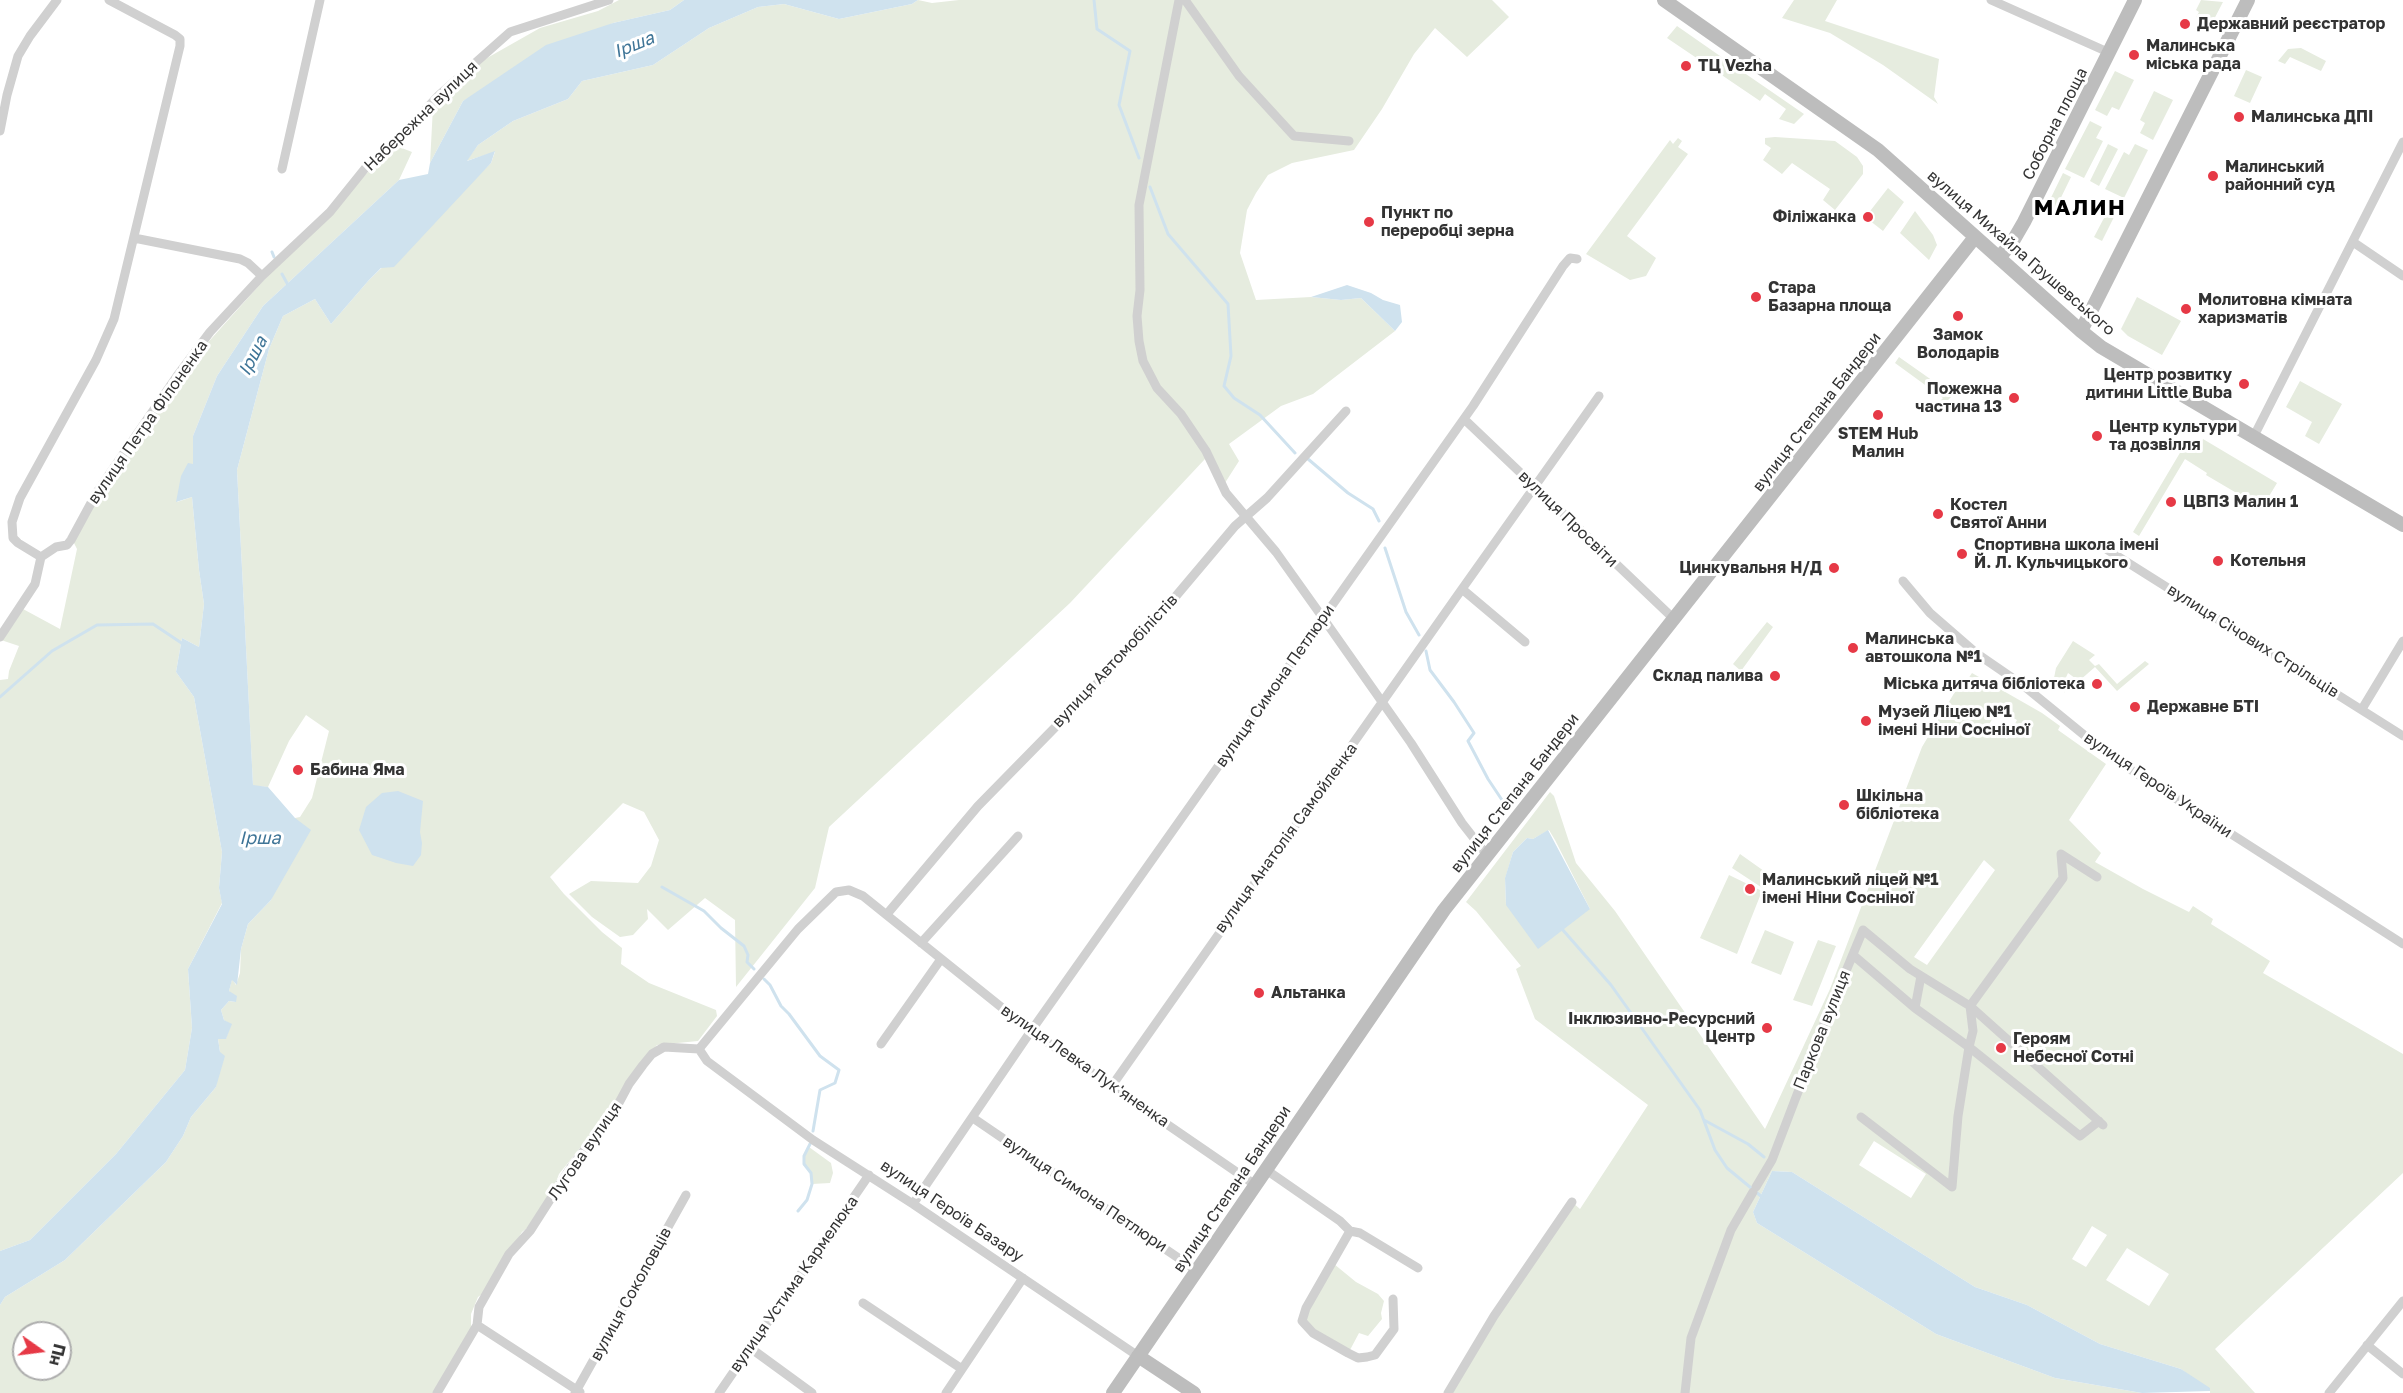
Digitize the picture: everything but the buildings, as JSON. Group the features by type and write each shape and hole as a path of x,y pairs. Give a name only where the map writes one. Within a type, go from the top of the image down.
{"street":[{"path":"0,131 10,81 18,57 30,36 57,0"},
{"path":"0,637 35,584 40,556 18,543 14,538 12,522 15,511 106,340 114,319 180,46 180,39 175,35 109,0"},
{"path":"282,169 320,0"},
{"name":"Набережна вулиця","path":"262,276 330,212 368,166 398,140 439,95 510,32 609,0"},
{"path":"1179,0 1138,205 1139,341 1143,361 1153,383 1194,432 1210,457 1221,484 1276,552 1411,742 1462,823 1487,855"},
{"path":"1185,0 1239,76 1294,136 1348,141"},
{"path":"1991,0 2110,53"},
{"name":"Соборна площа","path":"1999,258 2013,241 2024,222 2135,0"},
{"path":"2081,332 2248,0"},
{"name":"вулиця Михайла Грушевського","path":"1667,1 1872,146 2081,332 2101,347 2403,525"},
{"path":"2254,436 2403,142"},
{"name":"вулиця Степана Бандери","path":"1113,1393 1429,931 1975,237"},
{"path":"135,238 240,259 248,262 262,276"},
{"path":"2353,242 2403,276"},
{"name":"вулиця Симона Петлюри","path":"914,1204 1031,1031 1464,419 1563,266 1570,258 1577,259"},
{"name":"вулиця Петра Філоненка","path":"40,556 56,547 67,545 97,492 177,375 210,332 262,276"},
{"name":"вулиця Анатолія Самойленка","path":"1111,1087 1599,396"},
{"name":"вулиця Автомобілістів","path":"887,914 978,806 1078,704 1160,615 1236,525 1275,490 1346,411"},
{"name":"вулиця Просвіти","path":"1464,419 1674,619"},
{"name":"вулиця Січових Стрільців","path":"2103,547 2403,736"},
{"name":"вулиця Героїв України","path":"1903,581 1930,612 1976,653 2024,686 2111,757 2403,944"},
{"path":"1462,589 1525,642"},
{"path":"2362,709 2403,641"},
{"path":"921,943 1018,836"},
{"path":"1861,1117 1952,1187 1958,1116 1973,1031 1970,1006 2062,878 2061,854 2097,877"},
{"name":"вулиця Левка Лук'яненка","path":"699,1049 829,896 842,891 858,893 1031,1031 1254,1184"},
{"name":"Паркова вулиця","path":"1684,1393 1691,1338 1731,1230 1772,1160 1798,1087 1863,930 1921,976"},
{"path":"1852,955 1915,1008 1969,1047 2080,1136 2101,1123 1970,1006 1921,976 1915,1008"},
{"path":"881,1044 941,959"},
{"name":"Лугова вулиця","path":"437,1393 477,1324 478,1306 509,1254 530,1231 571,1167 614,1112 629,1084 643,1065 652,1054 664,1047 681,1046 699,1049"},
{"name":"вулиця Героїв Базару","path":"699,1049 706,1061 813,1140 914,1204 1194,1393"},
{"name":"вулиця Симона Петлюри","path":"973,1118 1196,1270"},
{"path":"1265,1169 1340,1221 1350,1232 1360,1233 1418,1268"},
{"name":"вулиця Устима Кармелюка","path":"718,1393 869,1175"},
{"name":"вулиця Соколовців","path":"578,1392 686,1195"},
{"path":"1448,1393 1494,1316 1572,1202"},
{"path":"1350,1232 1306,1308 1302,1318 1303,1325 1312,1333 1348,1353 1358,1358 1367,1358 1382,1348 1394,1329 1393,1299"},
{"path":"946,1393 1023,1278"},
{"path":"2329,1393 2403,1301"},
{"path":"863,1304 962,1369"},
{"path":"477,1324 578,1392"},
{"path":"2367,1345 2403,1374"},
{"path":"749,1347 812,1393"}],"shaded area":[{"path":"619,0 684,0 670,10 613,23 463,101 430,163 433,107 480,62 540,28 598,11"},
{"path":"918,0 932,3 959,0 1492,0 1509,17 1467,57 1435,28 1414,54 1382,109 1354,150 1292,163 1268,175 1247,210 1240,253 1256,300 1311,297 1341,300 1361,298 1395,331 1313,394 1281,406 1229,444 1239,461 1223,486 1205,459 1070,603 829,827 815,888 736,987 735,920 705,898 668,930 647,909 648,919 633,935 620,937 592,917 569,894 591,881 638,883 651,866 659,840 644,812 623,803 550,877 602,932 622,948 621,964 649,983 716,1010 717,1016 698,1041 657,1045 625,1084 613,1107 559,1174 549,1201 530,1226 522,1232 485,1292 478,1297 471,1314 471,1333 435,1393 0,1393 0,1305 5,1297 65,1260 166,1162 183,1136 191,1117 216,1087 220,1052 218,1039 226,1038 231,1025 224,1020 221,1010 229,1001 236,1002 229,991 232,979 236,985 240,973 241,949 248,924 271,900 295,818 300,817 312,798 329,731 306,715 289,741 268,787 253,786 237,470 269,349 283,316 315,299 331,324 369,280 491,163 495,152 466,161 478,145 513,121 568,99 582,81 653,65 709,28 758,7 784,4 839,19 912,4"},
{"path":"1794,0 1837,0 1825,21 1939,59 1934,97 1938,104 1883,65 1830,33 1782,18"},
{"path":"2201,0 2223,2 2210,27 2199,22 2200,19 2196,17 2199,12 2196,10"},
{"path":"1677,26 1804,114 1794,124 1779,119 1786,109 1765,94 1760,101 1667,38"},
{"path":"2301,48 2326,61 2321,71 2290,57 2285,64 2278,61 2288,49"},
{"path":"2246,70 2262,77 2250,103 2234,96"},
{"path":"2115,71 2134,80 2119,110 2112,107 2107,116 2095,110"},
{"path":"2154,91 2173,100 2153,140 2140,133 2145,123 2140,120"},
{"path":"2090,121 2102,127 2096,138 2103,141 2084,178 2065,169"},
{"path":"1678,138 1682,141 1678,147 1688,154 1627,236 1656,258 1646,276 1630,280 1586,254 1670,140 1673,144"},
{"path":"1765,138 1835,141 1857,157 1863,166 1863,174 1835,210 1823,200 1830,189 1792,163 1782,174 1763,160 1771,148 1765,144"},
{"path":"2108,144 2118,149 2099,186 2090,181"},
{"path":"2135,144 2148,150 2124,198 2105,189 2124,152 2129,155"},
{"path":"394,145 412,152 399,180 263,306 217,376 193,436 193,464 177,502 192,497 204,604 199,647 182,638 176,672 194,697 222,852 219,888 222,903 188,969 192,1028 185,1070 116,1154 30,1240 0,1251 0,680 8,679 19,646 1,640 23,609 60,629 77,549 71,537 194,358 264,280"},
{"path":"2063,173 2071,177 2052,216 2044,212"},
{"path":"1888,188 1904,202 1883,231 1869,220 1871,218 1867,215"},
{"path":"2114,199 2121,203 2102,241 2094,237"},
{"path":"1915,211 1933,235 1937,245 1929,260 1900,233"},
{"path":"2137,297 2181,321 2162,355 2128,336 2121,329"},
{"path":"1899,357 1953,395 1940,408 1936,405 1943,398 1895,363"},
{"path":"2300,381 2342,404 2319,444 2305,436 2312,422 2286,407"},
{"path":"2203,439 2277,483 2262,508 2206,475 2207,473 2185,459 2139,536 2133,532 2184,446 2195,453"},
{"path":"1767,622 1773,627 1741,671 1733,664"},
{"path":"2073,641 2095,655 2089,660 2095,666 2099,664 2117,684 2145,661 2149,664 2117,691 2095,667 2079,681 2068,673 2062,686 2065,693 2054,678 2056,668"},
{"path":"1972,673 2042,713 2060,726 2058,730 2106,764 2069,820 2101,853 2095,862 2189,912 2193,906 2213,919 2211,924 2270,961 2263,973 2403,1054 2403,1173 2215,1349 2255,1393 2210,1393 2181,1369 2100,1344 2027,1305 1975,1287 1792,1172 1772,1171 1753,1212 1757,1223 1936,1334 2055,1378 2142,1393 1448,1393 1572,1202 1580,1209 1648,1105 1535,1019 1516,969 1521,966 1466,902 1550,792 1554,796 1576,863 1615,911 1765,1129 1830,989 1922,747 1962,680 1966,682","holes":["1998,709 2017,720 2007,739 1987,728","1549,830 1590,909 1506,905 1505,879 1513,852 1527,838 1533,839","1984,860 1995,870 1927,965 1914,957","1874,1141 1926,1174 1911,1198 1859,1165","2092,1226 2107,1235 2086,1267 2072,1259","2127,1248 2169,1274 2149,1306 2106,1280"]},
{"path":"1740,854 1771,876 1764,889 1732,868"},
{"path":"1729,875 1762,891 1737,954 1700,938"},
{"path":"1765,930 1794,942 1781,975 1751,963"},
{"path":"1818,940 1836,946 1812,1006 1793,1000"},
{"path":"809,1147 831,1163 833,1173 830,1183 812,1184 811,1173 804,1164 804,1156"},
{"path":"1334,1264 1356,1282 1378,1294 1384,1301 1382,1319 1368,1336 1359,1333 1350,1350 1308,1325 1306,1319 1307,1313"}],"water":[{"name":"Ірша","path":"684,0 918,0 912,4 839,19 784,4 758,7 709,28 653,65 582,81 568,99 513,121 478,145 467,161 495,151 491,163 394,267 381,268 331,324 315,299 283,316 269,349 237,470 253,785 268,787 295,818 311,830 271,900 248,924 241,949 237,985 232,980 229,991 237,996 236,1002 229,1001 221,1010 224,1020 232,1024 226,1039 218,1039 220,1052 225,1056 216,1087 191,1117 183,1136 166,1162 65,1260 5,1297 0,1305 0,1251 30,1240 116,1154 185,1070 192,1028 188,969 222,904 219,888 222,852 194,697 176,672 182,638 199,647 204,604 192,497 176,502 181,476 188,463 193,464 193,436 217,376 263,306 399,180 428,174 430,163 463,101 546,45 613,23 670,10"},
{"path":"1347,285 1400,305 1402,322 1395,331 1361,298 1341,300 1311,297"},
{"path":"398,791 423,801 420,832 421,855 413,866 372,855 359,830 366,807 382,793"},
{"path":"1548,830 1590,909 1538,949 1506,905 1505,878 1513,852 1527,838 1533,839"},
{"path":"1772,1171 1792,1172 1975,1287 2027,1305 2100,1344 2181,1369 2210,1388 2210,1391 2142,1393 2055,1378 1936,1334 1757,1223 1753,1212"}],"waterway":[{"path":"1094,0 1097,29 1130,51 1119,105 1139,158"},
{"path":"1150,187 1168,234 1228,304 1231,356 1224,386 1234,398 1260,415 1295,453"},
{"path":"272,252 274,257"},
{"path":"282,274 288,285"},
{"path":"1308,459 1348,493 1373,509 1379,521"},
{"path":"1385,548 1406,612 1419,635"},
{"path":"0,697 52,651 97,625 153,624 183,644"},
{"path":"1426,651 1430,670 1474,733 1468,741 1488,779 1508,809"},
{"path":"662,887 704,911 744,946 748,955 747,962 754,969"},
{"path":"1562,929 1611,985 1700,1110 1715,1150 1727,1168 1762,1197"},
{"path":"764,979 770,985 781,1006 820,1056 839,1070 835,1083 820,1090 813,1131"},
{"path":"1704,1120 1748,1144 1764,1157"},
{"path":"798,1211 807,1200 812,1184 811,1173 804,1164 804,1156 810,1144"}],"place":[{"name":"Державний реєстратор","path":"2185,24"},
{"name":"Малинська міська рада","path":"2134,55"},
{"name":"ТЦ Vezha","path":"1686,66"},
{"name":"Малинська ДПІ","path":"2239,117"},
{"name":"Малинський районний суд","path":"2213,176"},
{"name":"Філіжанка","path":"1868,217"},
{"name":"Пункт по переробці зерна","path":"1369,222"},
{"name":"Стара Базарна площа","path":"1756,297"},
{"name":"Молитовна кімната харизматів","path":"2186,309"},
{"name":"Замок Володарів","path":"1958,316"},
{"name":"Центр розвитку дитини Little Buba","path":"2244,384"},
{"name":"Пожежна частина 13","path":"2014,398"},
{"name":"STEM Hub Малин","path":"1878,415"},
{"name":"Центр культури та дозвілля","path":"2097,436"},
{"name":"ЦВПЗ Малин 1","path":"2171,502"},
{"name":"Костел Святої Анни","path":"1938,514"},
{"name":"Спортивна школа імені Й. Л. Кульчицького","path":"1962,554"},
{"name":"Котельня","path":"2218,561"},
{"name":"Цинкувальня Н/Д","path":"1834,568"},
{"name":"Малинська автошкола №1","path":"1853,648"},
{"name":"Склад палива","path":"1775,676"},
{"name":"Міська дитяча бібліотека","path":"2097,684"},
{"name":"Державне БТІ","path":"2135,707"},
{"name":"Музей Ліцею №1 імені Ніни Сосніної","path":"1866,721"},
{"name":"Бабина Яма","path":"298,770"},
{"name":"Шкільна бібліотека","path":"1844,805"},
{"name":"Малинський ліцей №1 імені Ніни Сосніної","path":"1750,889"},
{"name":"Альтанка","path":"1259,993"},
{"name":"Інклюзивно-Ресурсний Центр","path":"1767,1028"},
{"name":"Героям Небесної Сотні","path":"2001,1048"}],"district":[{"name":"МАЛИН","path":"2080,208"}]}
